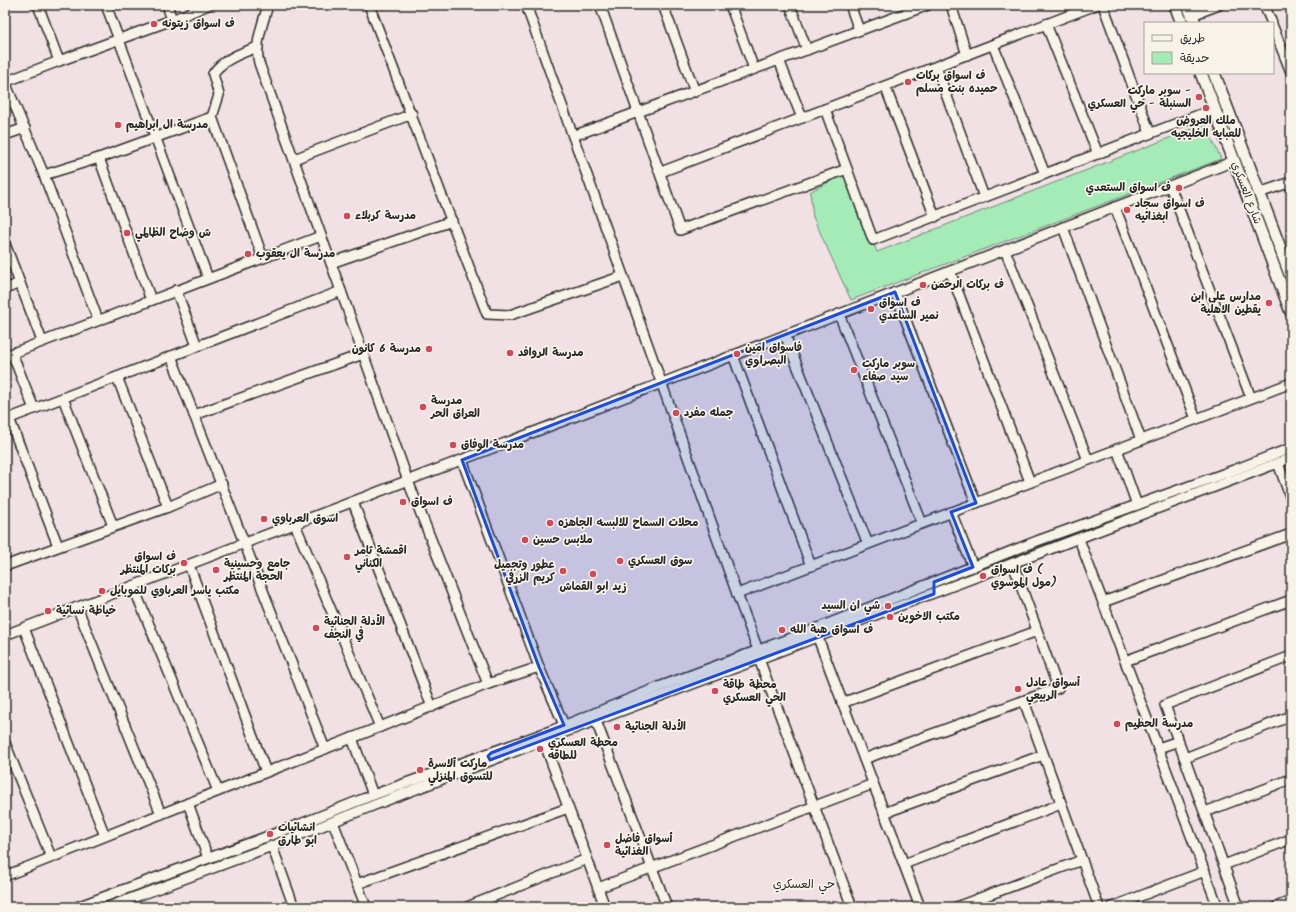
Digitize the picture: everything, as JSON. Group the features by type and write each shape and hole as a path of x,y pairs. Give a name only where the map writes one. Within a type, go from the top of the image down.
{"main road":[{"path":"1175,5 1182,22"},
{"name":"شارع العسكري","path":"1201,74 1290,309"},
{"name":"شارع العسكري","path":"1214,74 1259,193 1289,264 1291,277"}],"street":[{"path":"38,5 59,61"},
{"path":"106,5 154,137 208,278"},
{"path":"167,5 172,20"},
{"path":"98,320 44,175 5,82 172,20 208,5"},
{"path":"268,5 256,55 258,63 364,354 408,481 488,684"},
{"path":"369,5 412,114 487,314 510,315 623,276"},
{"path":"526,5 758,655 813,807 852,907"},
{"path":"600,5 661,172 680,230 847,169"},
{"path":"663,5 695,92"},
{"path":"730,5 754,70"},
{"path":"790,5 807,50"},
{"path":"850,5 859,30"},
{"path":"573,136 754,70 915,7 928,5"},
{"path":"951,5 967,55"},
{"path":"661,172 1096,5"},
{"path":"1103,5 1150,133"},
{"path":"1192,14 1219,5"},
{"path":"1264,5 1272,22"},
{"path":"1046,24 1098,154"},
{"path":"1274,30 1291,72"},
{"path":"993,45 1045,174"},
{"path":"258,47 236,55 216,69 213,74 219,95 212,117 263,258"},
{"path":"779,60 802,118"},
{"path":"936,67 984,197"},
{"path":"885,86 935,216"},
{"path":"825,109 873,240 1214,109"},
{"path":"294,159 412,114"},
{"path":"44,175 99,158 212,117"},
{"path":"5,135 25,128"},
{"path":"99,158 151,300"},
{"path":"5,635 662,384 784,335 1234,161"},
{"path":"1259,193 1291,182"},
{"path":"1170,186 1251,398"},
{"path":"1115,207 1196,419"},
{"path":"331,263 452,221"},
{"path":"1063,227 1141,440"},
{"path":"34,409 8,354 321,236"},
{"path":"5,244 42,341"},
{"path":"1005,250 1088,460"},
{"path":"950,271 1030,482"},
{"path":"5,289 20,283"},
{"path":"176,290 197,346"},
{"path":"58,546 7,419 341,291"},
{"path":"895,292 976,503"},
{"path":"839,314 922,523"},
{"path":"784,335 868,544"},
{"path":"194,415 364,354"},
{"path":"733,355 811,566"},
{"path":"171,356 246,544 325,749"},
{"path":"117,377 168,506"},
{"path":"737,594 1291,383"},
{"path":"63,398 113,526"},
{"path":"77,907 298,825 373,795 544,742 1037,541 1291,448"},
{"path":"1117,449 1137,505"},
{"path":"492,757 564,725 659,687 758,655 818,638 1291,458"},
{"path":"462,460 539,667 564,725"},
{"path":"1278,463 1291,499"},
{"path":"5,566 168,506 222,484"},
{"path":"353,502 432,706"},
{"path":"951,512 972,567"},
{"path":"295,524 380,727"},
{"path":"1103,602 1291,534"},
{"path":"1079,539 1218,907"},
{"path":"864,759 1058,688 1012,564"},
{"path":"189,565 266,772"},
{"path":"949,576 947,581 952,587"},
{"path":"931,583 935,586 936,591 934,594"},
{"path":"133,586 218,791"},
{"path":"1125,661 1291,600"},
{"path":"78,607 161,814"},
{"path":"24,628 105,836"},
{"path":"842,703 1037,631"},
{"path":"818,638 920,907"},
{"path":"1239,907 1165,705 1291,656"},
{"path":"5,876 488,684 539,667"},
{"path":"1024,701 1099,907"},
{"path":"1185,758 1291,716"},
{"path":"596,721 667,907"},
{"path":"352,738 373,795"},
{"path":"1158,748 1179,741"},
{"path":"544,742 605,907"},
{"path":"5,743 51,857"},
{"path":"884,813 1043,754"},
{"path":"108,907 272,846 469,765"},
{"path":"1205,812 1291,779"},
{"path":"598,888 873,784"},
{"path":"188,803 208,858"},
{"path":"904,864 1062,804"},
{"path":"357,884 568,808"},
{"path":"333,822 366,907"},
{"path":"1224,865 1291,839"},
{"path":"272,846 294,907"},
{"path":"466,907 587,859"},
{"path":"956,907 1082,860"},
{"path":"1112,907 1205,871"},
{"path":"1276,907 1291,901"}],"highlighted area":[{"path":"895,292 976,503 951,512 973,567 934,582 934,594 490,760 488,756 491,753 564,725 539,667 462,460"}],"green space":[{"path":"1205,124 1221,159 851,300 813,217 810,192 845,173 877,252"}],"place":[{"name":"ف اسواق زيتونه","path":"154,24"},
{"name":"ف اسواق بركات حميده بنت مسلم","path":"908,82"},
{"name":"سوبر ماركت - السنبلة - حي العسكري","path":"1199,97"},
{"name":"ملك العروض للعبايه الخليجيه","path":"1206,108"},
{"name":"مدرسة ال ابراهيم","path":"118,125"},
{"name":"ف اسواق الستعدي","path":"1179,188"},
{"name":"ف اسواق سجاد ابغذائيه","path":"1127,210"},
{"name":"مدرسة كربلاء","path":"347,216"},
{"name":"ش وضاح الظالمي","path":"127,233"},
{"name":"مدرسة ال يعقوب","path":"248,254"},
{"name":"ف بركات الرحمن","path":"923,285"},
{"name":"مدارس علي ابن يقطين الاهلية","path":"1269,303"},
{"name":"ف اسواق نمير الساعدي","path":"871,309"},
{"name":"مدرسة 6 كانون","path":"429,349"},
{"name":"مدرسة الروافد","path":"510,353"},
{"name":"فاسواق امين البصراوي","path":"737,354"},
{"name":"سوبر ماركت سيد صفاء","path":"854,370"},
{"name":"مدرسة العراق الحر","path":"423,407"},
{"name":"جمله مفرد","path":"676,413"},
{"name":"مدرسة الوفاق","path":"453,445"},
{"name":"ف اسواق","path":"403,502"},
{"name":"اسوق العرباوي","path":"264,519"},
{"name":"محلات السماح للالبسه الجاهزه","path":"550,523"},
{"name":"ملابس حسين","path":"525,540"},
{"name":"اقمشة ثامر الكناني","path":"347,557"},
{"name":"سوق العسكري","path":"620,561"},
{"name":"ف اسواق بركات المنتظر","path":"184,563"},
{"name":"جامع وحسينية الحجة المنتظر","path":"216,570"},
{"name":"عطور وتجميل كريم الزرفي","path":"563,571"},
{"name":"زيد ابو القماش","path":"593,574"},
{"name":"ف اسواق ( مول الموسوي)","path":"983,576"},
{"name":"مكتب ياسر العرباوي للموبايل","path":"102,591"},
{"name":"شي ان السيد","path":"888,606"},
{"name":"خياطة نسائية","path":"48,611"},
{"name":"مكتب الاخوين","path":"890,617"},
{"name":"الأدلة الجنائية في النجف","path":"316,628"},
{"name":"ف اسواق هبة الله","path":"782,630"},
{"name":"أسواق عادل الربيعي","path":"1018,689"},
{"name":"محطة طاقة الحي العسكري","path":"715,691"},
{"name":"مدرسة الحطيم","path":"1117,724"},
{"name":"الأدلة الجنائية","path":"617,727"},
{"name":"محطة العسكري للطاقه","path":"540,749"},
{"name":"ماركت ألاسرة للتسوق المنزلي","path":"420,770"},
{"name":"انشائيات ابو طارق","path":"270,834"},
{"name":"أسواق فاضل الغذائية","path":"607,845"}],"district":[{"name":"حي العسكري","path":"804,884"}]}
